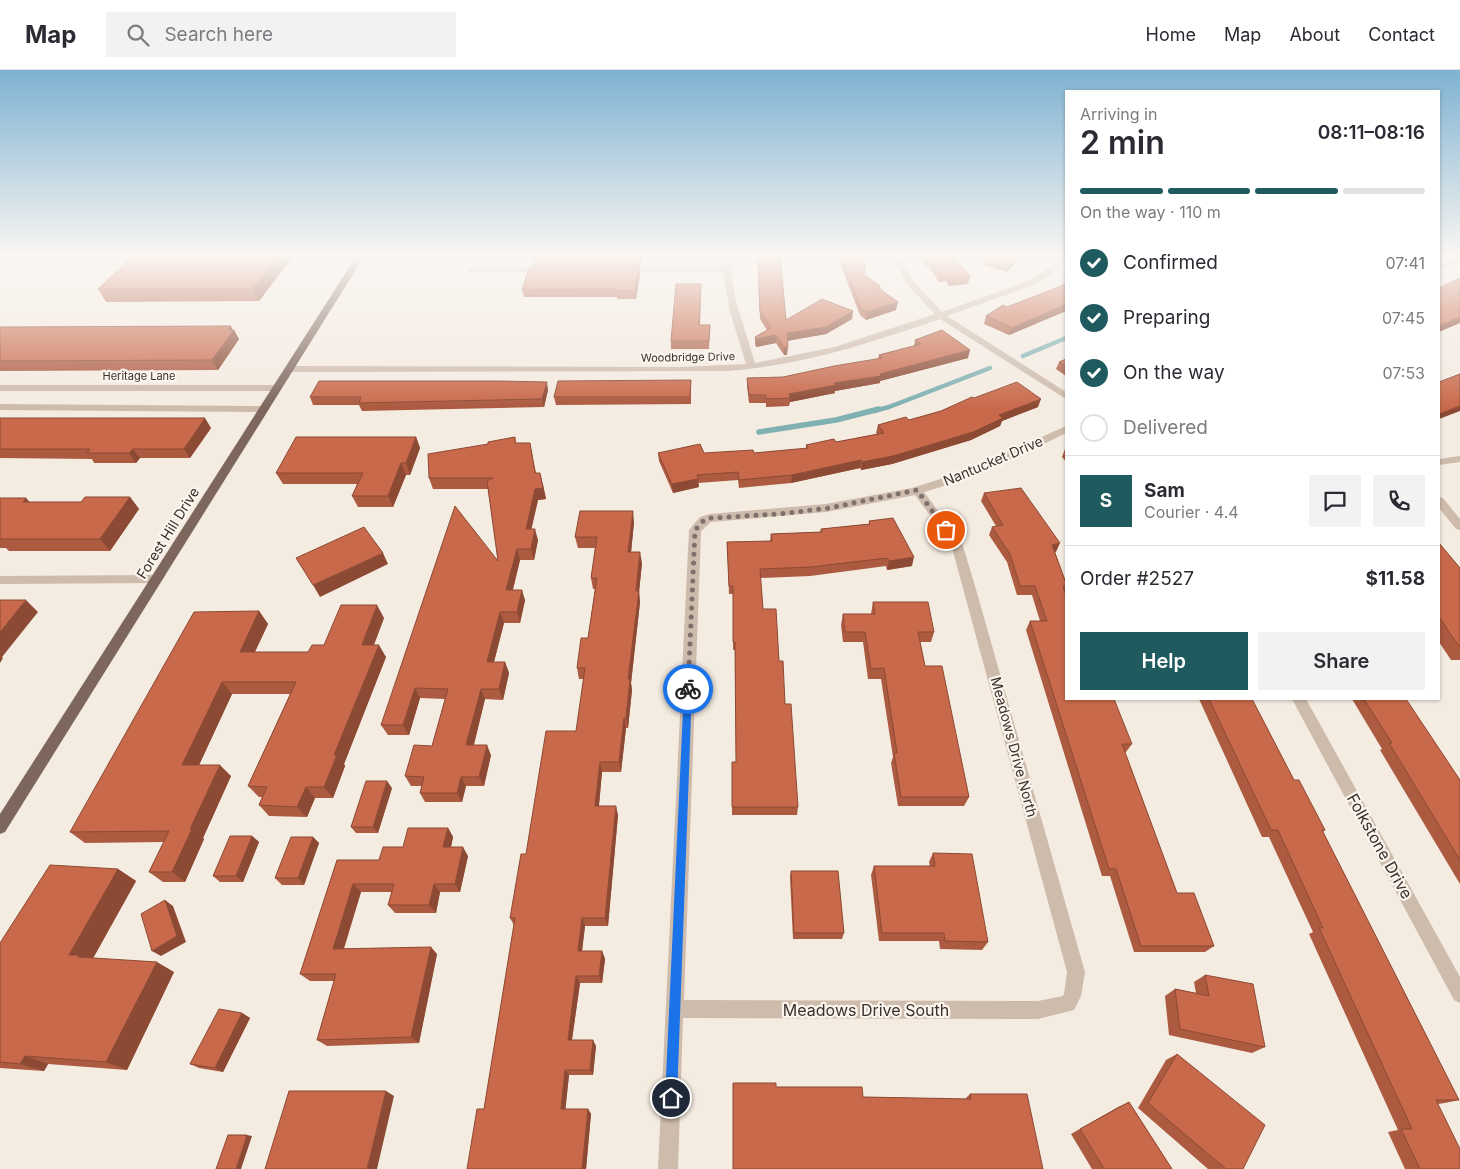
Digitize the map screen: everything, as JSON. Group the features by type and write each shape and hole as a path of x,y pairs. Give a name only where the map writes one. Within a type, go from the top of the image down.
{"main road":[{"name":"Forest Hill Drive","path":"0,827 329,306"}],"street":[{"path":"732,306 735,323 751,366"},
{"path":"932,306 940,315 1065,395"},
{"name":"Woodbridge Drive","path":"289,369 588,368 687,370 751,366 831,352 880,337 965,306"},
{"name":"Heritage Lane","path":"0,388 278,388"},
{"path":"0,407 264,409"},
{"name":"Nantucket Drive","path":"668,1169 695,530 704,520 710,518 779,514 845,505 941,484 992,464 1065,429"},
{"path":"1440,462 1460,459"},
{"name":"Meadows Drive North","path":"917,490 956,544 1076,972 1072,996 1068,1004 1058,1007"},
{"path":"1440,502 1460,526"},
{"path":"0,580 157,580"},
{"name":"Folkstone Drive","path":"1300,700 1460,994"},
{"name":"Meadows Drive South","path":"674,1009 1038,1010 1058,1007"}],"building":[{"path":"674,306 700,306 699,325 710,325 709,341 671,341"},
{"path":"760,306 785,306 786,320 810,306 841,306 853,311 826,327 787,333 788,347 784,348 776,335 756,339 755,337 771,328 760,311"},
{"path":"860,306 885,306 867,312"},
{"path":"1001,306 1061,306 1012,328 986,316"},
{"path":"1440,306 1460,306 1460,317 1440,326"},
{"path":"231,326 228,330 234,330 212,360 0,361 0,327"},
{"path":"942,330 970,350 880,374 881,376 834,383 836,385 789,394 790,398 766,399 766,395 749,395 747,378 783,377 882,358 879,355 921,344 915,340"},
{"path":"1065,359 1065,365 1059,362"},
{"path":"1460,374 1460,406 1440,414 1440,382"},
{"path":"691,380 690,397 554,397 558,381"},
{"path":"319,381 547,382 542,399 359,403 361,397 310,397"},
{"path":"1017,382 1041,399 999,415 1003,418 973,432 893,456 862,462 861,460 792,475 739,480 738,472 697,475 698,479 672,484 658,453 700,444 704,453 753,450 754,453 808,448 806,445 834,439 836,442 884,433 878,425 906,417 909,420 941,411 972,397 974,398"},
{"path":"0,418 205,418 184,449 133,449 129,453 87,453 90,449 0,449"},
{"path":"296,437 416,437 406,463 401,463 388,496 352,496 363,473 276,473"},
{"path":"515,437 515,443 530,443 535,473 540,473 543,488 535,489 526,529 535,529 531,549 517,549 506,590 522,590 517,612 500,612 487,662 505,662 499,689 481,689 466,745 487,745 479,777 461,777 457,793 420,793 424,777 405,776 414,745 432,746 448,689 415,688 403,725 381,725 455,506 498,561 487,481 493,478 429,478 428,454 488,444 488,442"},
{"path":"1021,488 1060,543 1052,545 1065,580 1065,586 1063,586 1065,593 1065,700 1114,700 1132,744 1122,744 1177,893 1194,893 1214,946 1141,946 1116,869 1109,869 1030,621 1047,621 1035,586 1020,586 1010,554 992,527 1003,525 984,493"},
{"path":"85,497 130,497 100,539 0,539 0,498 26,498 23,502 81,502"},
{"path":"580,511 633,511 628,552 640,552 636,591 639,591 628,679 630,679 626,718 624,718 619,762 600,762 595,806 616,806 605,918 582,918 578,951 602,951 599,976 576,976 568,1040 593,1040 590,1070 565,1070 561,1109 588,1109 582,1169 467,1169 477,1109 484,1109 515,918 510,918 521,854 526,854 546,731 576,731 585,668 577,668 581,638 588,638 597,578 591,578 597,537 575,537"},
{"path":"893,518 914,557 889,561 887,558 811,567 760,569 763,609 776,609 779,661 783,661 785,704 791,704 798,807 732,807 732,762 736,762 735,642 733,642 733,586 729,586 727,542 772,541 771,534 822,532 821,529 870,524 869,521"},
{"path":"364,527 383,553 313,585 296,558"},
{"path":"1440,544 1460,568 1460,647 1440,618"},
{"path":"0,600 26,600 0,632"},
{"path":"873,602 928,602 934,632 918,632 925,666 942,666 969,797 901,797 894,753 897,753 884,668 871,669 865,632 845,632 843,614 875,614"},
{"path":"341,605 377,605 362,645 379,645 334,755 337,755 324,787 306,787 297,807 259,805 267,787 248,786 296,682 222,682 182,765 220,765 172,872 149,872 169,831 70,832 194,612 259,611 240,652 308,652 312,645 324,645"},
{"path":"1209,700 1253,700 1294,780 1299,780 1325,830 1322,830 1459,1100 1436,1100 1460,1149 1460,1169 1420,1169 1401,1129 1412,1129 1319,928 1323,928 1278,830 1271,830"},
{"path":"1365,700 1407,700 1460,780 1460,860 1389,743 1392,743"},
{"path":"366,781 387,781 373,827 351,827"},
{"path":"408,828 448,828 443,847 463,847 455,884 434,884 429,905 388,905 394,884 353,884 333,949 431,947 411,1037 317,1040 336,974 300,974 337,860 379,860 383,847 403,847"},
{"path":"230,836 252,836 236,876 213,876"},
{"path":"291,837 313,837 298,878 275,878"},
{"path":"933,853 972,854 988,942 945,941 944,933 882,933 874,866 935,866"},
{"path":"50,865 118,869 69,955 157,962 106,1062 25,1056 20,1064 0,1062 0,943"},
{"path":"791,871 838,871 844,933 794,933"},
{"path":"165,900 177,936 152,951 141,914"},
{"path":"1205,975 1253,984 1265,1047 1180,1029 1175,989 1209,996"},
{"path":"219,1009 242,1013 215,1068 190,1064"},
{"path":"1177,1054 1265,1125 1243,1169 1226,1169 1148,1103"},
{"path":"733,1083 776,1083 776,1087 862,1087 863,1097 971,1099 970,1094 1027,1094 1043,1169 733,1169"},
{"path":"289,1091 386,1091 367,1169 265,1169"},
{"path":"1129,1102 1172,1169 1104,1169 1080,1129"},
{"path":"228,1135 247,1135 236,1169 216,1169"}],"waterway":[{"path":"1023,356 1065,338"},
{"path":"874,411 990,368"},
{"path":"759,432 836,420 879,409"}],"way so far":[{"path":"688,689 695,530 704,520 710,518 779,514 845,505 917,490 946,530"}],"route":[{"path":"671,1098 688,689"}]}
